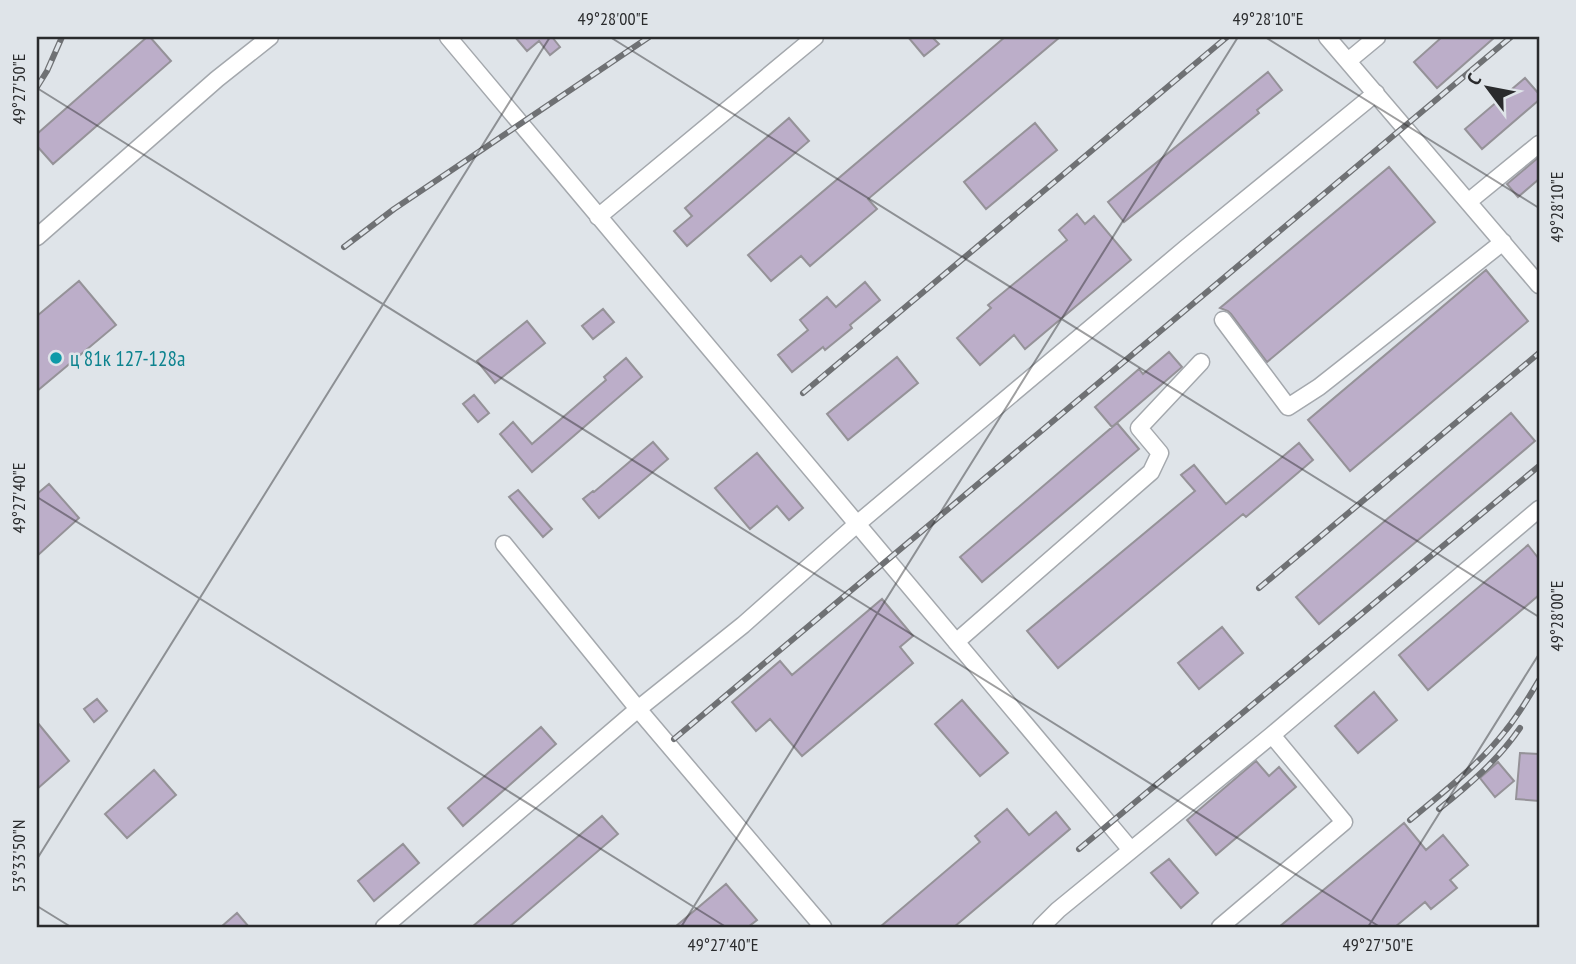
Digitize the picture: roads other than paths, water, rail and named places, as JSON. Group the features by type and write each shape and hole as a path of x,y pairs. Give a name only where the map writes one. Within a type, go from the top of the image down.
{"lane":[{"path":"39,231 270,37"},
{"path":"448,37 1131,850"},
{"path":"598,217 815,37"},
{"path":"1327,37 1539,285"},
{"path":"1348,61 1377,37"},
{"path":"384,927 638,709 743,625 857,524 1186,248 1376,93"},
{"path":"1468,202 1539,145"},
{"path":"1223,320 1288,407 1319,387 1503,242"},
{"path":"956,642 1151,472 1160,453 1139,428 1201,362"},
{"path":"1041,927 1539,509"},
{"path":"504,544 638,709 822,927"},
{"path":"1220,927 1344,822 1272,735"}],"railway":[{"path":"37,87 62,37"},
{"path":"344,247 394,209 649,37"},
{"path":"803,393 1227,37"},
{"path":"674,739 1511,37"},
{"path":"1259,588 1539,353"},
{"path":"1079,849 1539,466"},
{"path":"1410,820 1484,755 1515,718 1539,680"},
{"path":"1439,809 1482,772 1520,728"}],"place":[{"name":"ц 81к 127-128а","path":"56,358"}]}
